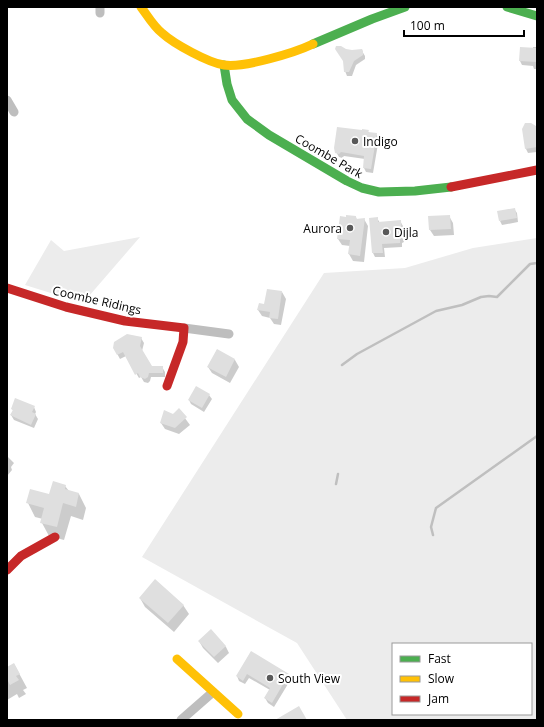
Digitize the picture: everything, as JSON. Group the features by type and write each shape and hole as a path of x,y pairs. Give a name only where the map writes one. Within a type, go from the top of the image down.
{"street":[{"path":"141,7 161,33 181,46 209,60 224,65 247,64 302,49 372,19 405,7"},
{"path":"507,7 537,16"},
{"name":"Coombe Park","path":"224,65 227,84 232,100 247,119 269,135 347,181 362,188 379,192 442,188 537,170"},
{"path":"7,100 14,112"},
{"name":"Coombe Ridings","path":"7,288 66,307 125,321 229,334"},
{"path":"167,386 183,342 184,328"},
{"path":"7,570 21,556 55,537"},
{"path":"177,659 238,714"},
{"path":"181,720 213,692"}],"shaded area":[{"path":"140,237 83,303 25,285 51,240 64,251"},
{"path":"537,238 537,720 347,720 297,643 142,557 324,273 405,268 473,248"}],"building":[{"path":"336,46 341,46 352,50 362,49 363,51 363,55 354,61 349,72 344,72 343,61 335,49"},
{"path":"520,47 537,48 537,62 519,61"},
{"path":"525,123 531,123 536,126 537,147 525,149 522,129"},
{"name":"Indigo","path":"337,127 369,130 368,132 377,133 371,169 363,168 364,156 341,152 339,154 335,153 334,148"},
{"path":"515,208 517,218 499,221 497,211"},
{"name":"Aurora","path":"346,215 356,216 356,219 365,218 360,256 348,254 350,240 337,239 340,216 346,217"},
{"path":"450,215 451,229 429,230 428,216"},
{"name":"Dijla","path":"378,217 378,222 401,220 402,238 400,239 400,243 382,244 383,253 372,253 369,218"},
{"path":"267,289 282,291 278,319 269,318 270,312 257,310 259,303 264,304"},
{"path":"127,334 142,337 140,346 152,366 163,366 163,373 149,373 148,377 145,379 140,377 138,373 135,375 123,352 117,355 113,348 114,342"},
{"path":"217,349 235,359 226,377 207,367"},
{"path":"196,386 210,394 202,408 188,400"},
{"path":"15,398 35,406 32,412 36,414 31,425 10,415 13,410 11,409"},
{"path":"179,408 187,417 175,428 160,423 164,410 173,414"},
{"path":"53,481 66,485 65,489 79,493 76,507 63,503 57,527 40,523 44,508 26,503 30,489 49,494"},
{"path":"155,579 184,605 168,623 139,598"},
{"path":"211,629 226,646 214,657 198,641"},
{"name":"South View","path":"251,651 289,674 272,703 264,698 270,688 247,674 243,681 236,676"},
{"path":"14,663 20,674 16,676 19,680 10,685 7,679 7,667"},
{"path":"299,706 307,720 275,720"}],"waterway":[{"path":"342,365 357,354 436,311 462,305 481,297 497,297 530,264 537,263"},
{"path":"433,535 431,527 436,508 537,436"},
{"path":"336,484 338,474"}],"traffic: fast":[{"path":"313,44 405,7"},
{"path":"507,7 537,16"},
{"path":"224,65 227,84 232,100 247,119 269,135 347,181 362,188 379,192 415,191 451,187"}],"traffic: slow":[{"path":"141,7 156,28 167,37 201,57 218,64 233,65 256,62 294,52 313,44"},
{"path":"177,659 238,714"}],"traffic: jam":[{"path":"451,187 537,170"},
{"path":"7,288 66,307 125,321 184,328 183,342 167,386"},
{"path":"7,570 21,556 55,537"}],"place":[{"name":"Indigo","path":"355,141"},
{"name":"Aurora","path":"350,228"},
{"name":"Dijla","path":"386,232"},
{"name":"South View","path":"270,678"}]}
